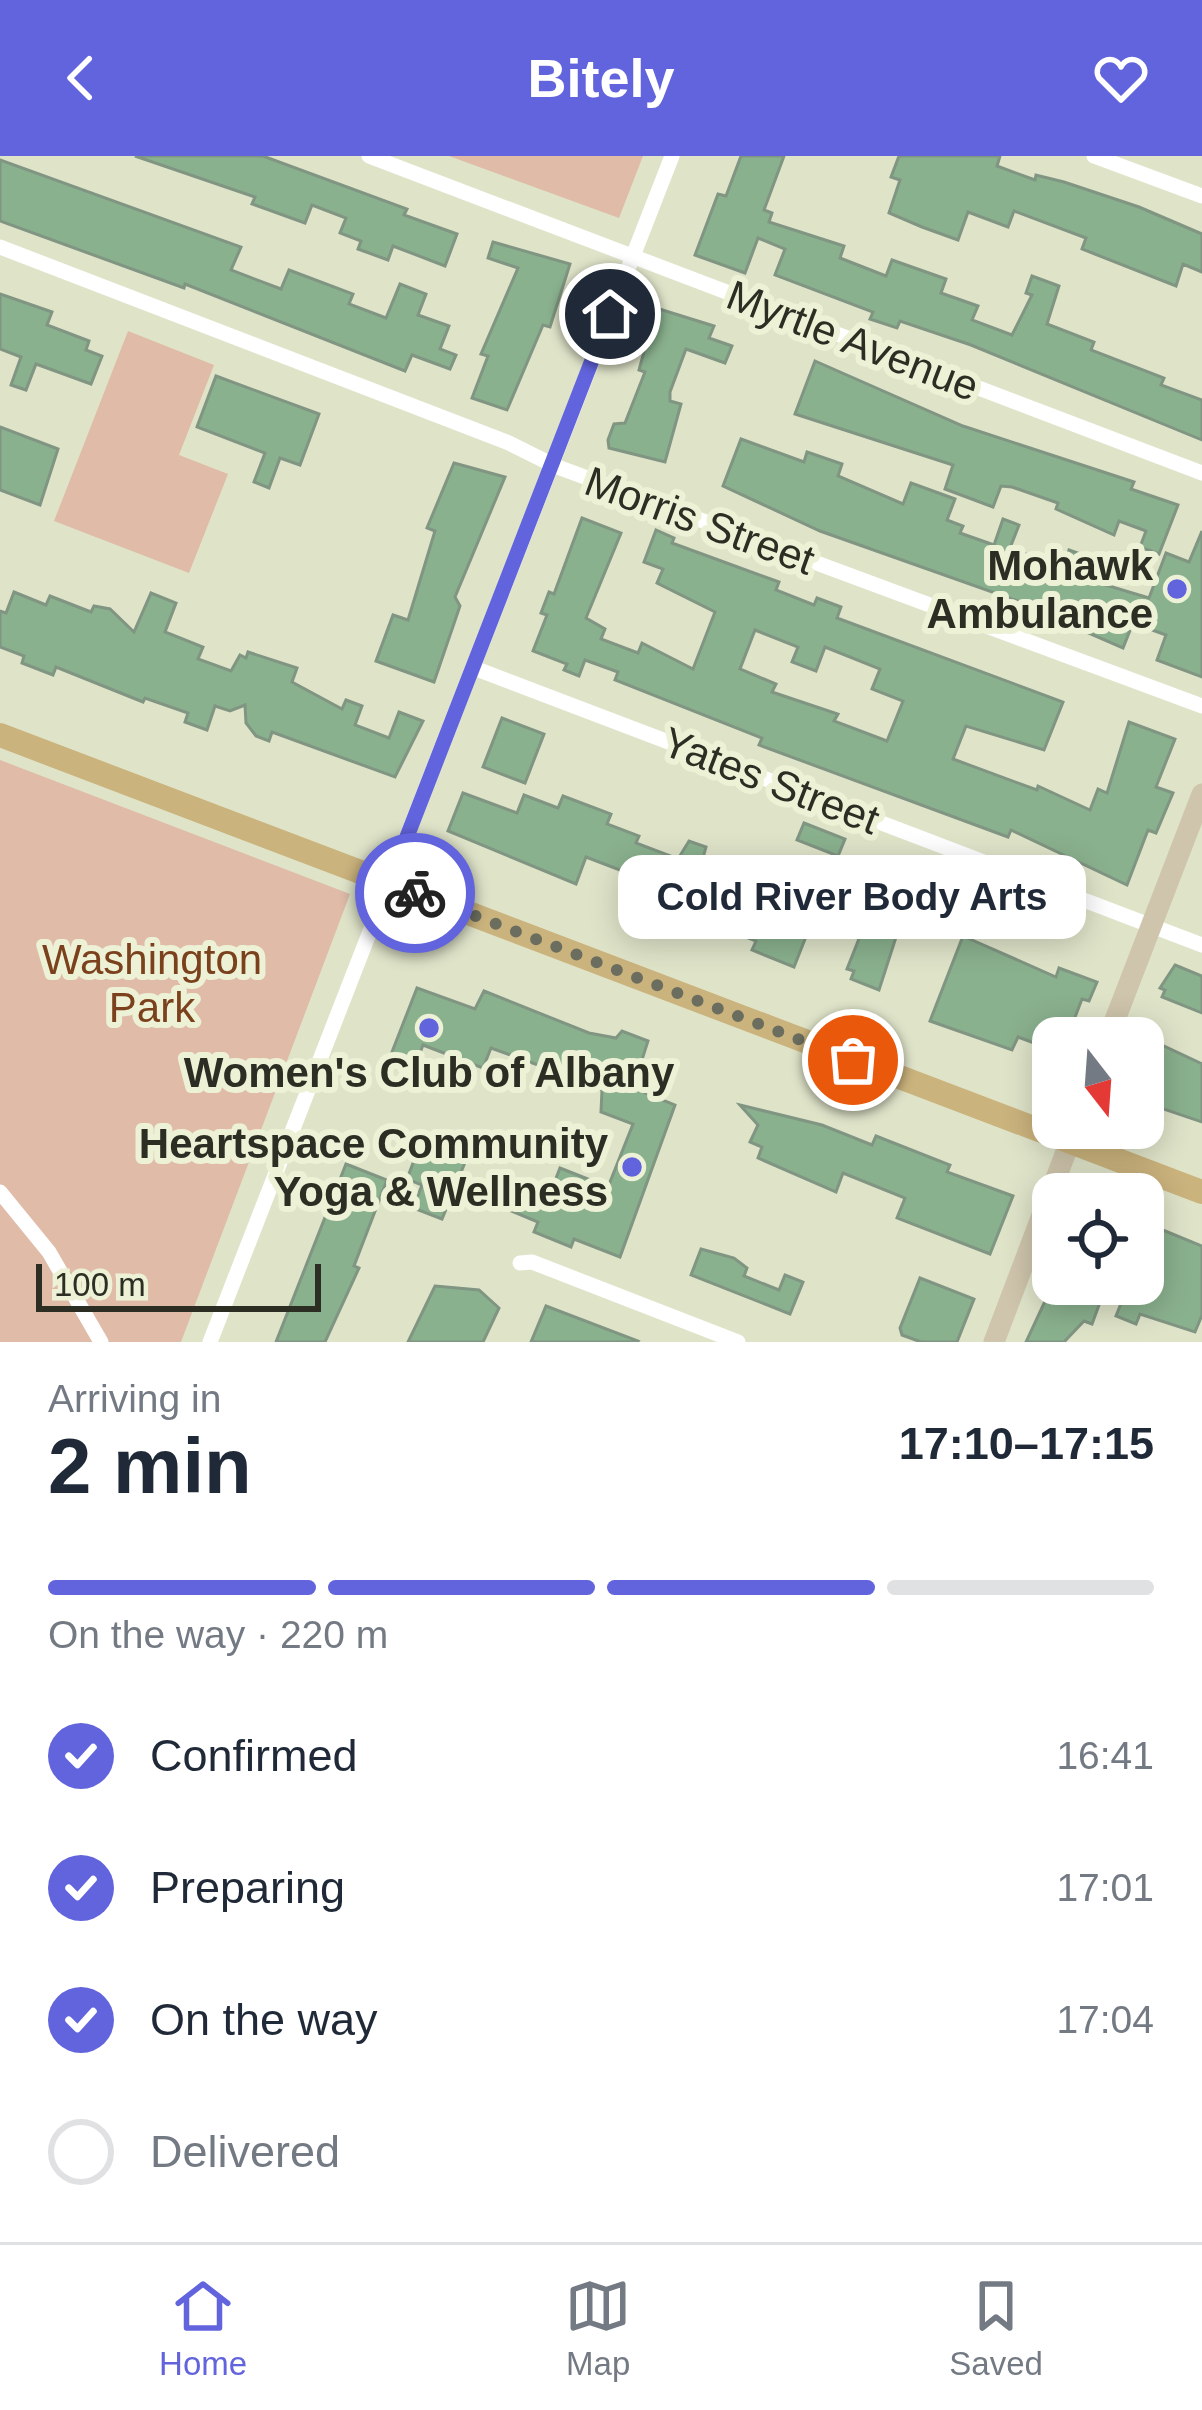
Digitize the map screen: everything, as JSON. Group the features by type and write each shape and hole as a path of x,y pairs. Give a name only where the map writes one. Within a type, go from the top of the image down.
{"main road":[{"path":"0,735 1032,1120"},
{"path":"1104,1149 1202,1192"}],"street":[{"name":"Myrtle Avenue","path":"369,156 1202,473"},
{"path":"210,1342 672,156"},
{"path":"1094,156 1202,196"},
{"name":"Morris Street","path":"0,247 509,442 555,466 1202,706"},
{"name":"Yates Street","path":"474,668 1202,945"},
{"path":"1116,1017 1202,794"},
{"path":"994,1342 1067,1149"},
{"path":"0,1192 49,1252 101,1342"},
{"path":"520,1263 532,1262 739,1342"}],"green space":[{"path":"449,156 643,156 619,218"},
{"path":"128,331 214,365 179,455 228,474 189,573 54,521"},
{"name":"Washington Park","path":"0,760 350,894 181,1342 0,1342"}],"building":[{"path":"135,156 263,156 407,209 404,215 457,234 445,266 393,246 388,260 358,249 361,241 340,233 346,218 312,205 305,223 252,204 255,197"},
{"path":"741,156 784,156 764,210 772,213 769,222 844,246 840,258 886,276 892,260 946,279 941,293 978,306 972,320 1012,335 1032,295 1026,293 1032,276 1059,286 1047,324 1094,342 1091,350 1164,378 1161,385 1202,400 1202,440 971,345 900,321 897,328 870,319 873,312 775,275 785,249 758,238 745,273 695,255 718,194 726,196"},
{"path":"899,156 1000,156 997,166 1035,180 1036,175 1064,182 1139,207 1202,234 1202,272 1183,264 1176,286 1082,249 1086,238 1014,211 1008,227 968,212 958,240 922,227 889,213 900,180 891,177"},
{"path":"0,160 241,247 231,270 281,289 289,270 353,294 349,304 386,318 400,284 426,294 418,315 449,326 440,349 456,355 450,369 412,355 405,371 185,284 184,288 0,221"},
{"path":"493,242 570,264 550,327 543,325 507,410 472,398 488,356 481,354 518,268 488,258"},
{"path":"0,294 52,312 47,325 89,341 86,350 102,356 91,384 36,364 26,390 11,385 21,357 0,349"},
{"path":"656,308 714,326 709,338 732,346 725,363 686,349 670,392 670,401 681,404 665,462 609,448 608,440 614,424 625,423 645,372 639,370"},
{"path":"815,361 963,426 1134,482 1131,489 1178,505 1159,554 1140,547 1146,531 1119,521 1114,535 1056,509 1058,503 1012,487 1001,486 993,507 945,489 953,465 795,414"},
{"path":"216,376 319,414 300,465 280,458 269,488 254,482 265,453 197,427"},
{"path":"0,427 58,449 40,505 0,490"},
{"path":"741,439 804,462 807,452 842,464 838,476 903,504 911,483 955,499 947,520 963,526 960,533 994,545 1003,519 1019,525 1010,548 1063,568 1069,550 1086,556 1081,571 1091,575 1089,580 1149,598 1166,553 1189,562 1202,531 1202,677 1157,660 1166,635 1133,623 1123,648 1056,619 1057,615 820,531 723,486"},
{"path":"454,463 505,477 455,597 460,606 434,682 376,661 393,615 408,620 435,531 427,528"},
{"path":"582,518 621,533 586,618 605,629 601,639 638,653 642,643 693,669 715,612 657,583 663,569 644,562 656,530 674,538 672,543 779,582 776,590 814,605 817,598 841,607 837,618 1063,702 1044,750 966,726 953,759 1037,790 1038,786 1090,810 1098,789 1107,793 1129,722 1175,739 1156,787 1173,793 1156,833 1148,830 1127,885 1011,830 1008,837 759,745 762,738 615,680 618,672 585,660 579,676 564,670 567,664 533,651 547,615 541,613 549,592 554,594","holes":["755,630 798,647 792,662 816,671 825,647 880,669 872,689 903,701 887,741 834,721 838,714 772,692 776,684 740,669"]},
{"path":"14,592 46,605 50,596 91,612 94,606 110,609 134,632 151,593 176,603 165,632 203,647 198,659 231,671 240,655 246,658 248,652 297,668 292,682 342,709 346,700 362,706 355,725 389,738 399,712 423,721 395,777 272,732 269,741 256,736 246,723 245,705 230,711 215,706 207,730 185,722 188,713 145,698 143,702 56,667 53,675 22,663 24,656 0,647 0,611 6,613"},
{"path":"502,718 544,734 525,783 483,767"},
{"path":"463,793 517,813 524,795 558,808 563,796 611,814 607,824 639,836 636,843 678,859 689,841 706,847 698,876 727,887 731,879 804,909 798,925 809,929 794,967 752,950 756,941 726,929 700,932 655,918 667,888 586,857 576,884 448,831"},
{"path":"804,823 845,839 838,856 797,840"},
{"path":"868,916 899,928 879,990 851,979 854,971 847,969"},
{"path":"963,936 1056,977 1059,968 1097,982 1089,1001 1082,999 1075,1017 1032,1017 1032,1042 1018,1037 1012,1050 930,1021"},
{"path":"1175,965 1202,976 1202,1013 1162,997 1165,990 1160,988"},
{"path":"417,988 475,1009 484,991 589,1033 616,1038 622,1031 648,1041 633,1088 675,1105 620,1257 574,1239 571,1247 534,1232 538,1222 502,1207 508,1192 545,1206 560,1168 608,1187 633,1124 601,1112 602,1090 591,1086 593,1079 551,1063 549,1069 491,1048 483,1068 423,1045 415,1066 390,1057"},
{"path":"1164,1046 1202,1064 1202,1122 1164,1109"},
{"path":"740,1105 822,1125 872,1145 876,1136 950,1165 947,1172 1013,1196 990,1254 897,1218 905,1198 843,1173 836,1192 758,1158 762,1147 750,1142 758,1125"},
{"path":"440,1139 470,1150 442,1219 413,1208 422,1185 407,1179 421,1142 436,1148"},
{"path":"346,1164 387,1180 354,1266 359,1268 325,1342 276,1342"},
{"path":"1164,1230 1202,1246 1202,1315 1195,1332 1140,1314 1136,1324 1116,1316 1120,1305 1164,1305"},
{"path":"701,1249 734,1258 747,1268 744,1276 779,1290 785,1275 803,1282 790,1314 691,1275"},
{"path":"920,1278 974,1299 957,1342 921,1342 902,1335 900,1328"},
{"path":"435,1286 479,1290 499,1308 483,1342 408,1342"},
{"path":"1043,1305 1099,1305 1092,1324 1084,1321 1064,1342 1026,1342"},
{"path":"546,1306 638,1341 531,1342"}],"way so far":[{"path":"415,893 853,1060"}],"place":[{"name":"Mohawk Ambulance","path":"1177,589"},
{"name":"Women's Club of Albany","path":"429,1028"},
{"name":"Cold River Body Arts","path":"853,1060"},
{"name":"Heartspace Community Yoga & Wellness","path":"632,1167"}],"route":[{"path":"415,893 389,883 555,466 610,314"}]}
